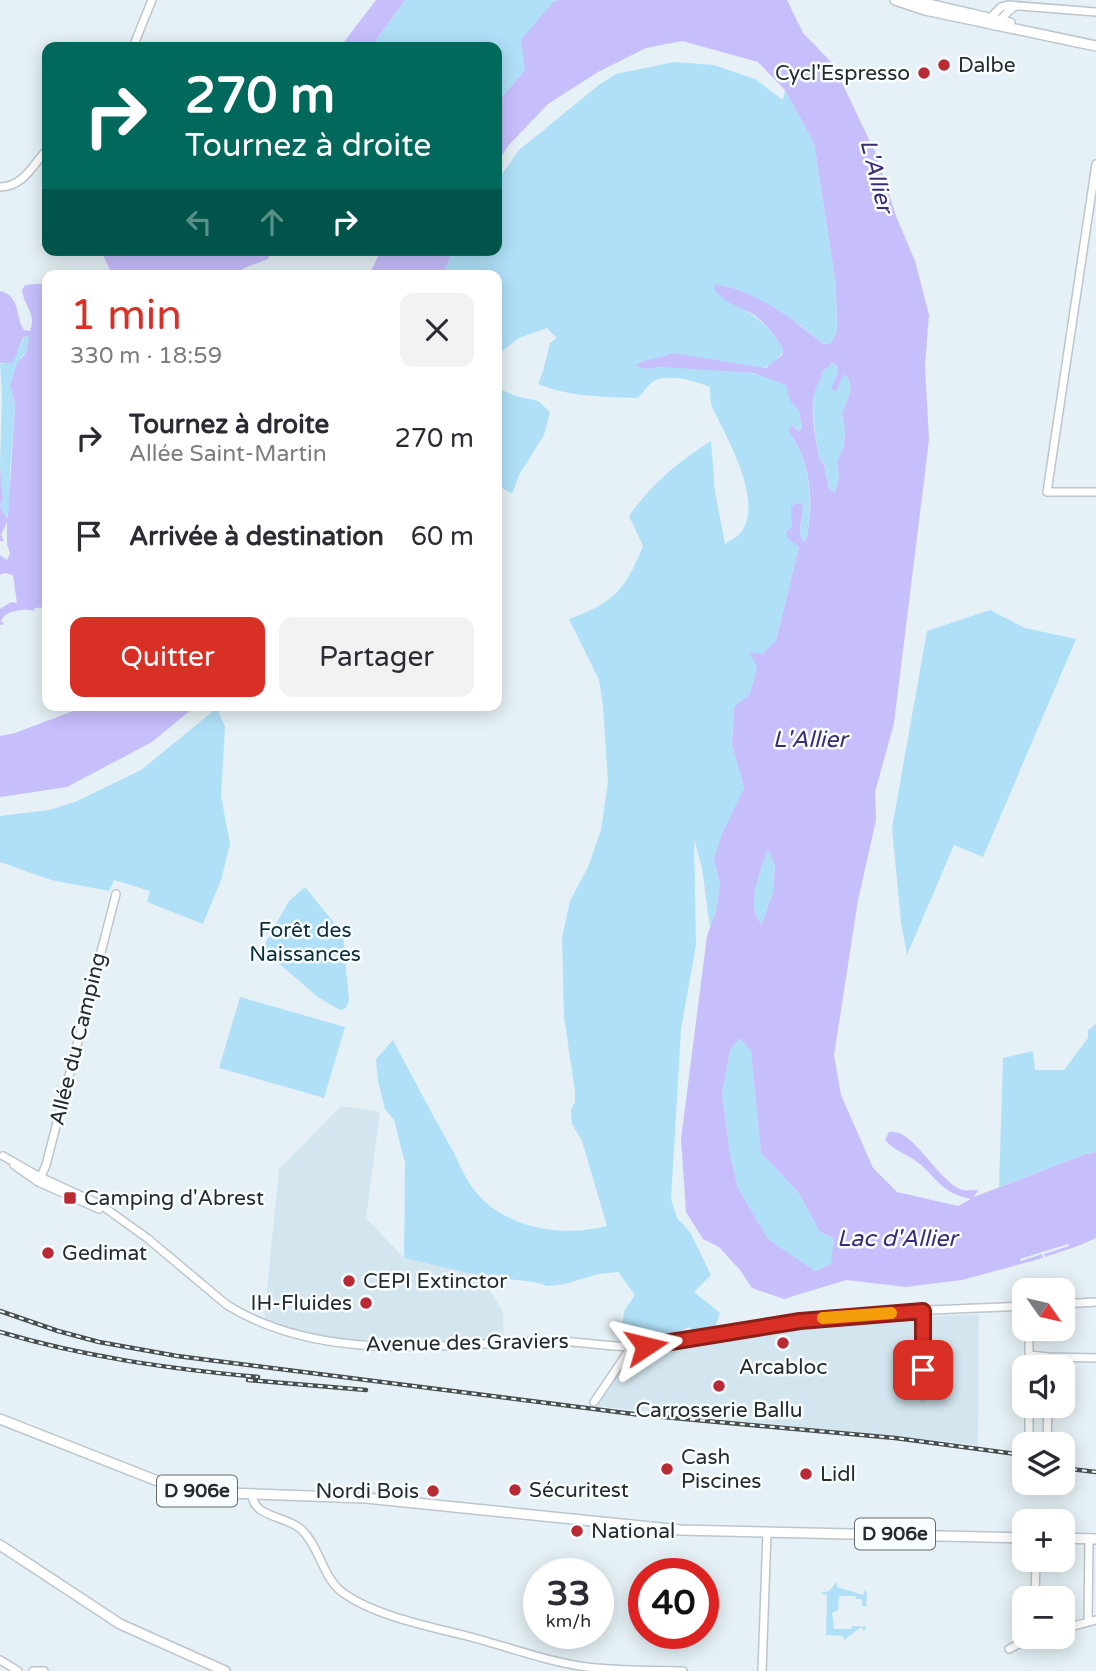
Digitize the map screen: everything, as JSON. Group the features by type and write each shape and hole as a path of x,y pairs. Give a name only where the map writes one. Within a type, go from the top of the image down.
{"main road":[{"path":"895,0 925,10 995,22"},
{"path":"909,0 1096,46"},
{"name":"D 906e","path":"0,1419 160,1482 202,1492 406,1501 659,1528 1012,1538"},
{"path":"1075,1538 1093,1539"},
{"path":"0,1545 120,1624 225,1671"}],"street":[{"path":"135,42 152,0"},
{"path":"995,22 1001,7 1096,12"},
{"path":"0,187 6,187 28,176 42,157"},
{"path":"1096,164 1048,492 1096,492"},
{"name":"Allée du Camping","path":"39,1180 46,1165 116,894"},
{"name":"Avenue des Graviers","path":"2,1155 21,1172 127,1225 235,1309 260,1322 298,1335 335,1342 432,1346 550,1341 646,1346 800,1321 1012,1307"},
{"path":"1075,1303 1096,1302"},
{"path":"923,1311 923,1397"},
{"path":"1029,1341 1029,1355"},
{"path":"594,1402 632,1346"},
{"path":"1075,1358 1096,1358"},
{"path":"252,1495 255,1505 263,1512 287,1520 300,1529 309,1539 328,1578 342,1592 378,1611 548,1660 589,1668 683,1671"},
{"path":"762,1671 767,1532"},
{"path":"1075,1626 1092,1621 1093,1539"},
{"path":"0,1660 18,1671"},
{"path":"33,1671 44,1671"}],"shaded area":[{"path":"341,1106 380,1112 366,1218 404,1258 481,1276 503,1312 504,1339 388,1344 308,1334 264,1319 279,1169"},
{"path":"979,1314 978,1445 595,1406 628,1354 768,1330 837,1322"}],"green space":[{"path":"405,0 558,0 553,2 525,70 502,97 502,42 375,42"},
{"path":"674,62 714,65 755,79 783,100 785,90 814,143 836,285 837,332 831,343 823,344 799,324 726,286 719,295 762,323 783,349 774,362 760,368 700,359 640,362 645,369 697,367 738,371 757,374 786,385 790,401 799,411 802,429 800,431 792,425 789,433 802,456 810,500 806,541 799,535 804,511 796,544 799,547 776,640 762,654 750,694 734,707 732,745 744,788 714,859 720,885 710,928 702,868 694,839 696,945 681,1029 671,1199 677,1218 690,1232 711,1275 694,1292 720,1313 715,1328 694,1332 689,1327 652,1340 631,1337 622,1329 624,1311 635,1295 618,1272 548,1286 481,1276 404,1258 405,1163 394,1120 385,1109 376,1059 393,1040 466,1177 487,1204 502,1214 535,1227 572,1231 607,1226 582,1141 572,1124 571,1110 575,1102 575,1091 564,1017 562,938 570,901 588,867 601,830 608,782 599,680 569,619 597,607 624,584 643,546 629,516 666,474 688,457 711,441 715,492 725,544 741,533 747,518 746,486 734,452 712,407 710,387 682,379 660,379 650,384 638,398 575,394 538,384 550,343 557,338 547,328 519,338 502,351 502,270 444,270 450,256 502,256 502,174 519,150 616,74"},
{"path":"25,336 29,337 26,353 21,357 10,385 15,404 10,514 5,517 0,505 3,500 0,467 0,363 3,364 17,352"},
{"path":"832,363 838,366 841,376 844,374 848,377 851,390 842,414 844,447 837,461 839,476 835,492 829,489 824,465 819,459 813,408 817,383"},
{"path":"502,390 538,401 550,412 544,435 519,475 512,494 502,488"},
{"path":"990,610 1025,628 1076,639 983,857 954,845 907,955 901,923 892,828 927,631"},
{"path":"213,711 218,711 225,727 221,796 230,844 221,880 203,924 147,902 150,891 114,880 109,891 51,880 0,862 0,816 49,810 75,802 141,770"},
{"path":"768,848 775,866 773,892 762,924 754,908 754,898"},
{"name":"Forêt des Naissances","path":"305,887 343,934 349,1001 346,1008 340,1010 319,998 262,949 289,901"},
{"path":"240,997 345,1027 324,1098 219,1068"},
{"path":"1096,1024 1096,1152 999,1187 1003,1058 1033,1051 1035,1070 1064,1070 1088,1038 1088,1030"},
{"path":"740,1037 751,1050 761,1153 798,1192 820,1232 834,1238 832,1264 814,1271 768,1239 738,1188 730,1154 722,1094 730,1050"},
{"path":"837,1582 837,1587 863,1595 865,1590 867,1593 868,1606 862,1606 862,1599 856,1599 856,1596 839,1596 838,1610 832,1613 834,1629 852,1629 852,1626 867,1627 864,1631 861,1627 844,1640 843,1636 826,1635 827,1595 820,1593 829,1591"}],"water":[{"path":"376,0 405,0 375,42 344,42"},
{"name":"L'Allier","path":"558,0 787,0 803,33 833,64 876,154 896,216 915,261 929,315 925,365 929,440 894,723 875,792 876,820 858,900 834,1055 841,1095 873,1168 897,1192 958,1206 971,1199 944,1188 922,1166 891,1146 885,1140 889,1132 907,1138 952,1184 962,1190 978,1190 974,1197 1096,1152 1096,1238 1045,1257 1044,1254 1069,1246 1068,1244 1020,1259 1021,1261 1042,1254 1043,1258 962,1280 906,1287 846,1280 784,1299 752,1288 719,1247 703,1239 686,1212 681,1139 707,936 716,911 720,885 714,859 722,834 744,788 732,745 734,707 750,694 757,667 749,652 762,654 776,640 799,547 788,539 786,532 792,527 791,507 802,503 800,536 806,541 810,499 807,470 797,444 789,433 792,425 799,431 802,429 799,411 790,401 786,385 754,373 662,367 645,369 636,366 671,353 766,368 782,355 783,349 767,327 754,315 721,297 714,287 716,284 760,300 823,344 831,343 837,332 836,285 814,143 785,90 758,62 682,41 646,48 598,72 548,104 502,155 502,97 525,70 521,40 553,2","holes":["832,363 838,366 831,389 836,391 844,374 848,377 851,390 842,414 844,447 837,461 839,476 835,492 829,489 824,465 819,459 813,405 814,395 822,378 821,373","768,849 775,866 773,892 762,924 754,909 754,899","740,1038 751,1051 761,1153 798,1192 820,1232 834,1238 831,1264 815,1271 768,1239 738,1188 730,1154 722,1094 730,1050"]},
{"path":"103,256 269,256 242,270 110,270"},
{"path":"378,256 450,256 444,270 371,270"},
{"path":"42,283 42,607 35,608 34,611 11,612 3,617 1,621 4,624 0,625 0,609 11,602 17,603 13,575 0,575 0,555 7,560 10,554 7,522 1,535 4,541 0,541 0,505 8,517 15,404 10,385 17,363 26,353 29,337 23,338 13,363 0,363 0,291 11,297 21,325 24,330 30,331 32,319 22,290 25,285"},
{"path":"0,467 3,500 0,505"},
{"path":"73,711 190,711 152,742 67,787 0,797 0,736"}],"railway":[{"path":"0,1311 99,1342 177,1356 641,1415 895,1438 1012,1453"},
{"path":"0,1332 128,1361 258,1377"},
{"path":"248,1380 366,1390"},
{"path":"1075,1470 1096,1472"}],"slow traffic":[{"path":"823,1318 891,1313"}],"place":[{"name":"Dalbe","path":"944,65"},
{"name":"Cycl'Espresso","path":"924,73"},
{"name":"Camping d'Abrest","path":"70,1198"},
{"name":"Gedimat","path":"48,1253"},
{"name":"CEPI Extinctor","path":"349,1281"},
{"name":"IH-Fluides","path":"366,1303"},
{"name":"Arcabloc","path":"783,1343"},
{"name":"Carrosserie Ballu","path":"719,1386"},
{"name":"Cash Piscines","path":"667,1469"},
{"name":"Lidl","path":"806,1474"},
{"name":"Sécuritest","path":"515,1490"},
{"name":"Nordi Bois","path":"433,1491"},
{"name":"National","path":"577,1531"}],"route":[{"path":"646,1346 800,1321 923,1311 923,1370"}],"water label":[{"name":"Lac d'Allier","path":"897,1239"}]}
